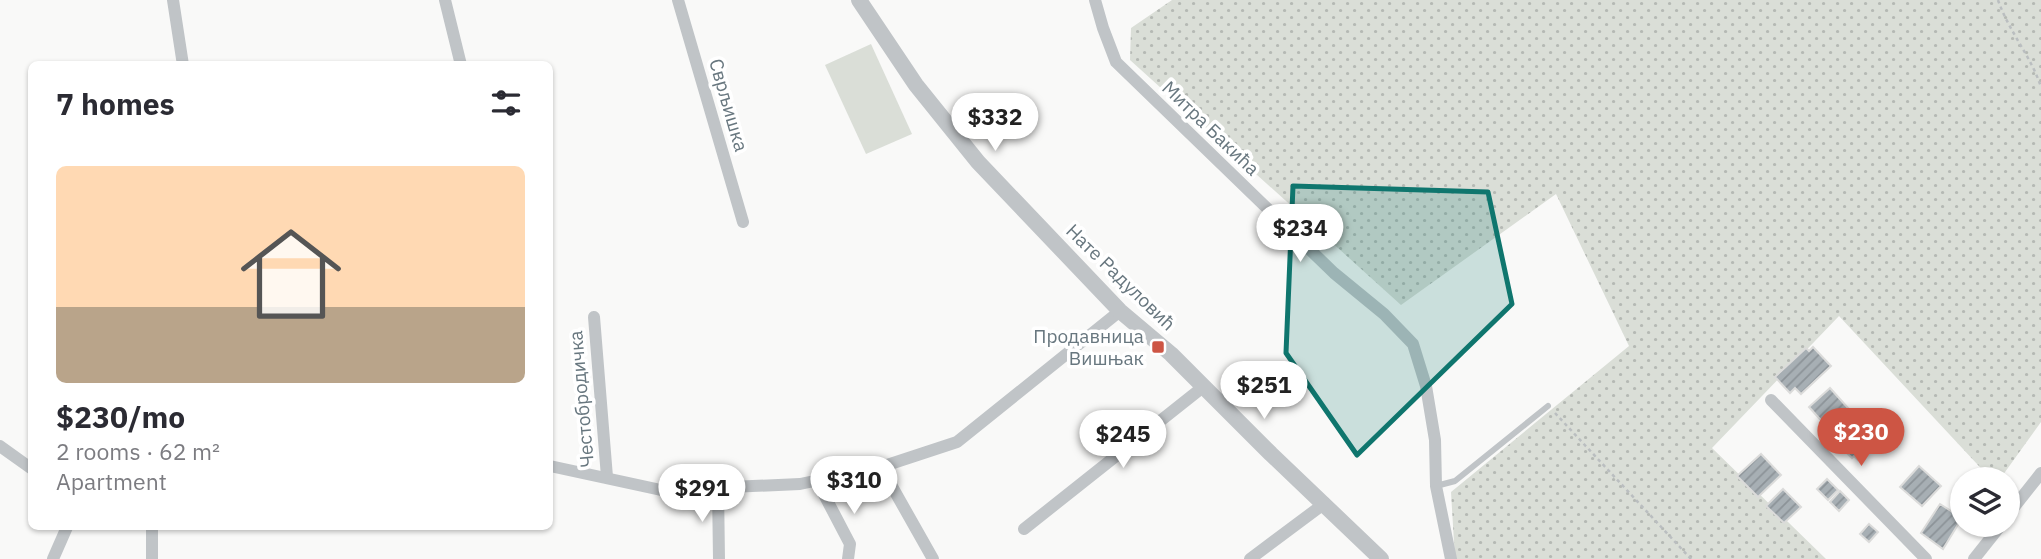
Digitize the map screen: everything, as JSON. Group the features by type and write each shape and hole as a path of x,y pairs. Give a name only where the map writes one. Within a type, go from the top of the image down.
{"street":[{"path":"173,0 182,61"},
{"path":"445,0 460,61"},
{"name":"Сврљишка","path":"678,0 743,222"},
{"name":"Нате Радуловић","path":"859,0 916,85 978,162 1120,311 1171,354 1381,559"},
{"name":"Митра Бакића","path":"1095,0 1116,62 1334,273 1384,314 1413,344 1426,386 1435,440 1436,486 1451,559"},
{"path":"553,467 661,490 800,484 881,467 957,442 1120,311"},
{"name":"Честобродичка","path":"594,317 607,477"},
{"path":"1024,528 1203,387"},
{"path":"1771,400 1926,559"},
{"path":"0,446 28,466"},
{"path":"881,467 933,559"},
{"path":"2020,500 2041,473"},
{"path":"817,481 850,544 848,559"},
{"path":"718,488 719,559"},
{"path":"1250,559 1325,503"},
{"path":"53,559 65,530"},
{"path":"152,530 152,559"},
{"path":"1974,559 1991,537"}],"lane":[{"path":"1436,486 1455,481 1548,407"}],"path":[{"path":"1998,0 2011,30 2031,61 2041,87"},
{"path":"1548,407 1691,559"}],"highlighted area":[{"path":"1293,186 1488,192 1512,304 1357,455 1286,353"}],"shaded area":[{"path":"1172,0 2041,0 2041,422 2009,467 1980,467 1839,316 1712,448 1826,559 1455,559 1451,492 1629,346 1556,194 1401,305 1130,60 1131,28"},
{"path":"871,44 912,134 866,154 825,65"}],"building":[{"path":"1813,347 1831,366 1801,394 1795,388 1790,393 1775,377 1806,348 1809,351"},
{"path":"1830,388 1848,408 1827,427 1809,407"},
{"path":"1861,411 1871,422 1869,425 1881,437 1858,460 1842,448 1845,446 1835,435"},
{"path":"1761,454 1781,475 1758,497 1737,476"},
{"path":"1919,466 1941,486 1922,506 1900,487"},
{"path":"1827,479 1838,490 1828,500 1817,489"},
{"path":"1783,489 1801,507 1784,523 1766,506"},
{"path":"1840,491 1849,500 1839,511 1830,502"},
{"path":"1940,504 1950,510 1950,537 1943,549 1921,533"},
{"path":"1869,524 1878,532 1869,542 1860,534"}],"place":[{"name":"Продавница Вишњак","path":"1158,347"}]}
